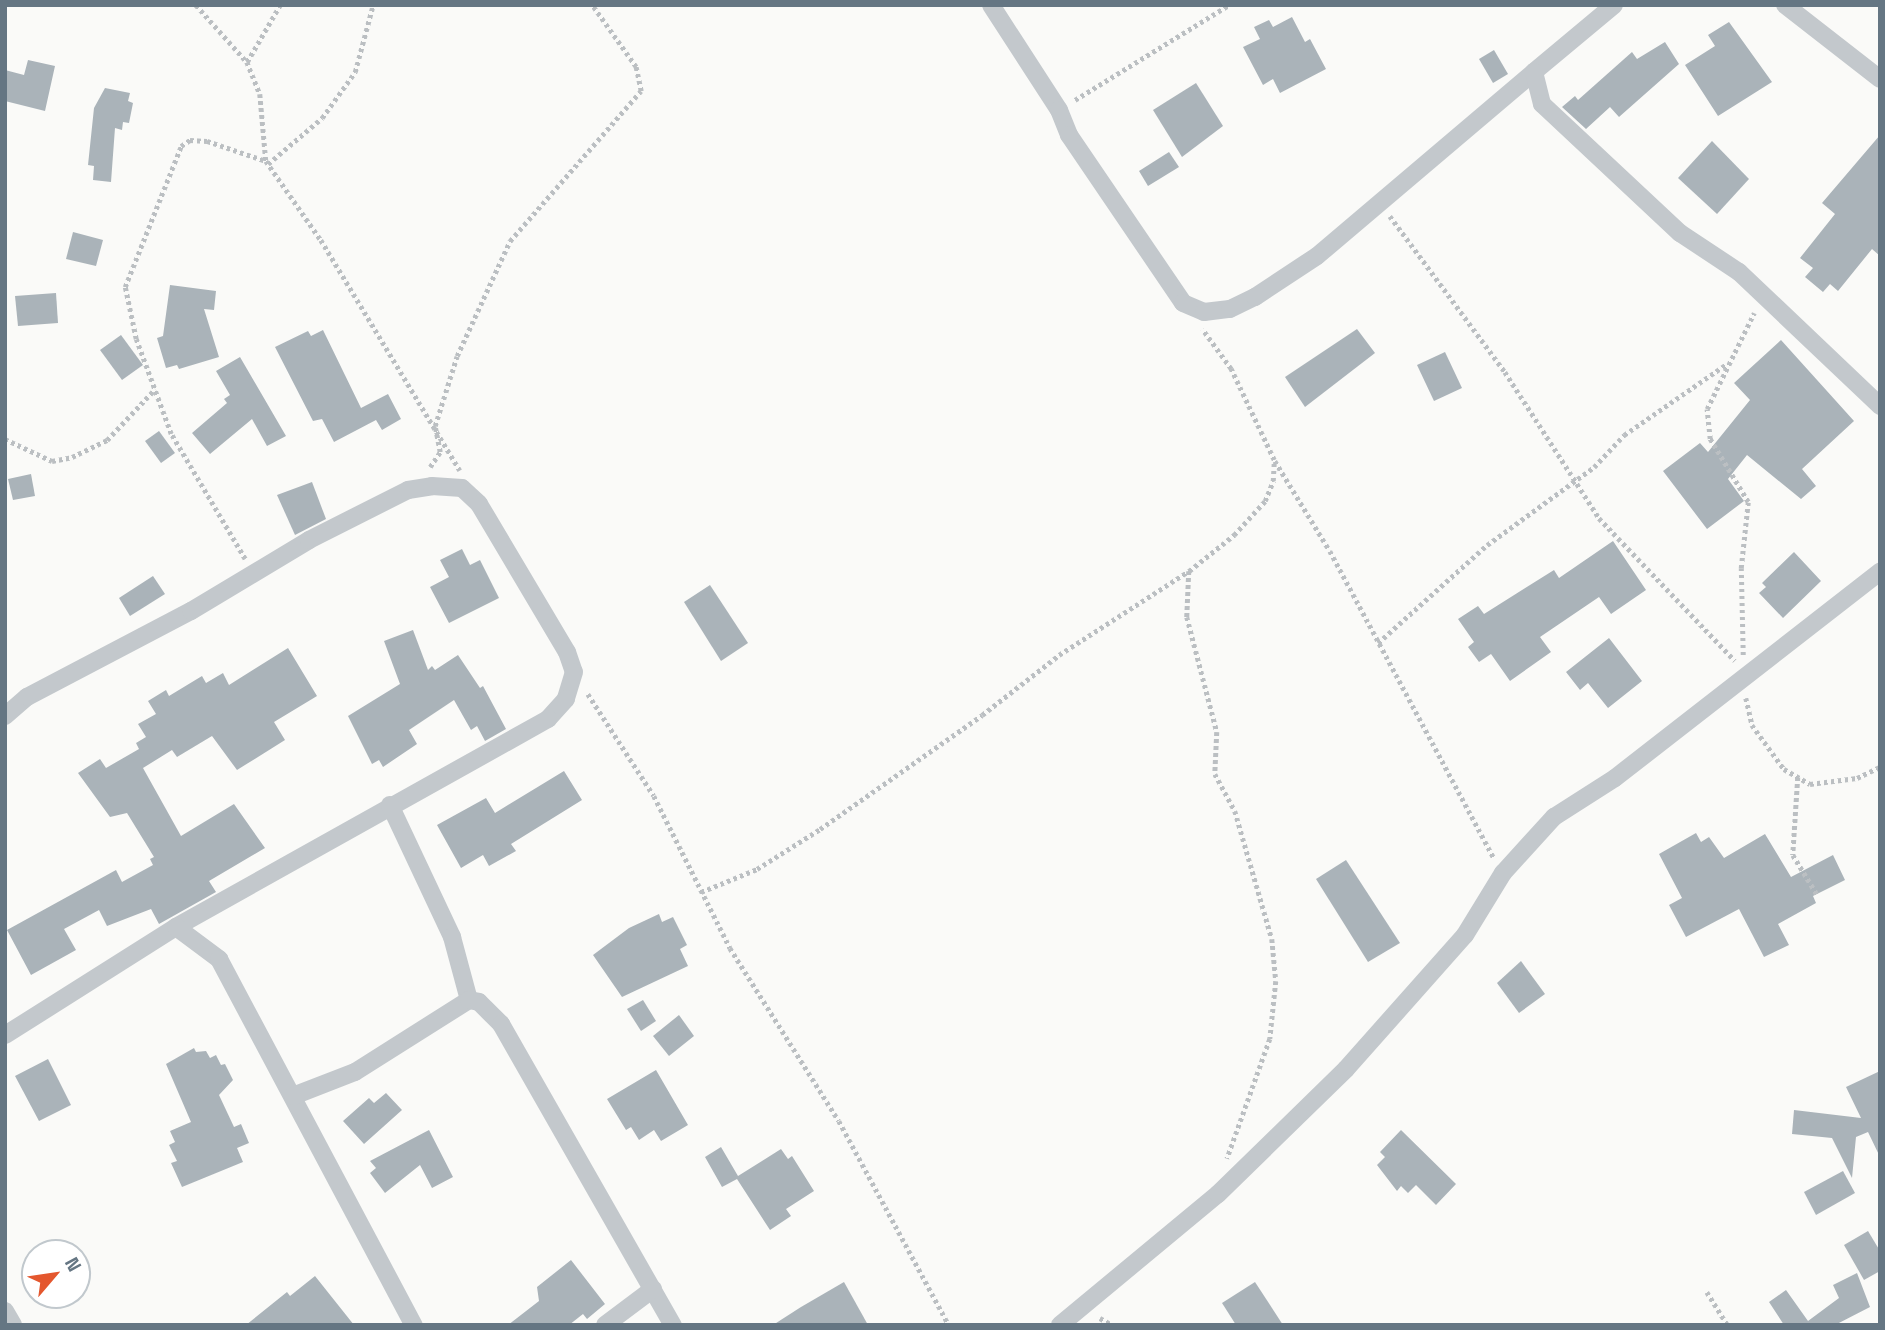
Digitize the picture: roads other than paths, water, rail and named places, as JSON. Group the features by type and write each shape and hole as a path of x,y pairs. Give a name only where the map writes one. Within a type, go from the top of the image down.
{"street":[{"path":"991,5 1059,110 1069,135 1182,303 1205,312 1230,309 1255,297 1317,256 1379,201 1474,127 1614,5"},
{"path":"1786,5 1880,79"},
{"path":"1534,72 1549,113 1680,233 1739,272 1880,406"},
{"path":"5,716 27,697 191,611 251,573 408,491 449,484 462,488 479,504 567,652 574,672 566,699 548,719 390,805 176,928 5,1035"},
{"path":"1060,1325 1218,1194 1346,1069 1465,935 1503,873 1554,817 1615,778 1880,572"},
{"path":"390,805 452,937 468,1000"},
{"path":"176,928 219,959 237,1000 293,1096 414,1325"},
{"path":"293,1096 355,1072 468,1000 479,1002 497,1018 673,1325"},
{"path":"605,1325 653,1289"},
{"path":"5,1311 12,1325"}]}
